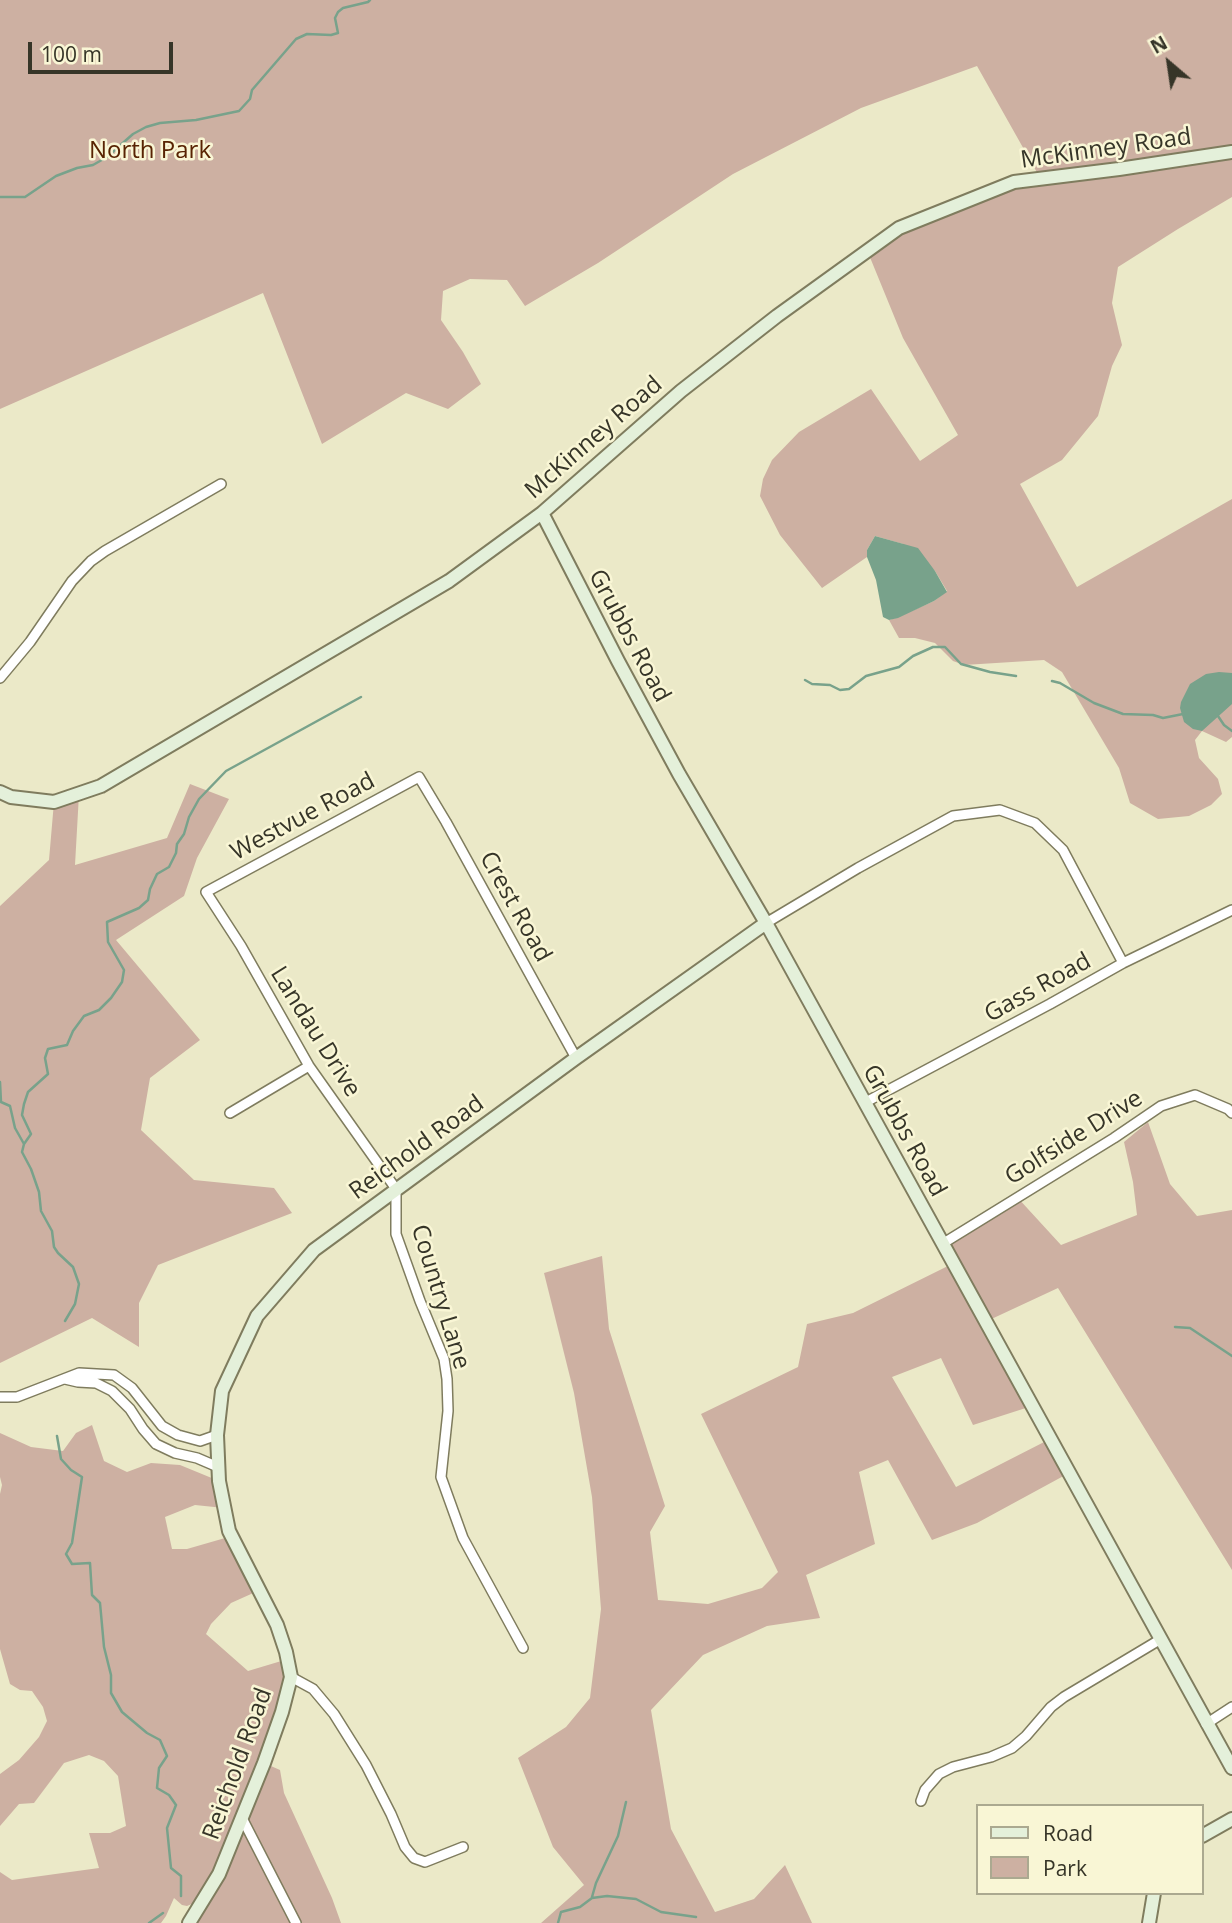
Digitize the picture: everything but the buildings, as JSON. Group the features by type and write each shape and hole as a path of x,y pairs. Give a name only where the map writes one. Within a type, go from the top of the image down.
{"street":[{"name":"McKinney Road","path":"0,792 11,797 54,802 101,786 449,581 542,513 681,391 777,316 899,228 1014,182 1232,152"},
{"path":"0,678 30,642 72,580 91,561 221,484"},
{"name":"Grubbs Road","path":"542,513 660,740 766,923 1232,1768"},
{"name":"Westvue Road","path":"206,892 419,777"},
{"name":"Crest Road","path":"419,777 576,1058"},
{"name":"Reichold Road","path":"189,1923 219,1874 242,1818 282,1712 290,1677 278,1625 229,1531 218,1467 217,1435 222,1391 257,1316 314,1250 766,923 953,816 1000,810 1035,823 1063,850 1123,963"},
{"name":"Landau Drive","path":"206,892 241,946 309,1066 396,1189"},
{"name":"Gass Road","path":"864,1103 1123,963 1232,909"},
{"path":"230,1113 309,1066"},
{"name":"Golfside Drive","path":"942,1244 1161,1106 1195,1095 1232,1113"},
{"name":"Country Lane","path":"396,1189 396,1234 444,1359 448,1411 441,1478 463,1538 523,1648"},
{"path":"0,1397 17,1398 79,1373 114,1375 132,1388 162,1426 172,1432 200,1441 217,1435"},
{"path":"65,1379 96,1382 112,1391 130,1409 156,1444 218,1467"},
{"path":"921,1801 929,1784 939,1774 1012,1748 1058,1702 1161,1639"},
{"path":"290,1677 313,1689 334,1714 366,1765 405,1847 414,1858 425,1862 463,1847"},
{"path":"1206,1724 1232,1707"},
{"path":"242,1818 296,1923"},
{"path":"1204,1835 1232,1819"},
{"path":"1149,1923 1154,1895"}],"green space":[{"name":"North Park","path":"0,0 1232,0 1232,197 1118,267 1112,303 1122,345 1112,366 1098,416 1062,460 1020,484 1077,587 1232,499 1232,737 1226,742 1202,731 1195,740 1199,758 1218,779 1222,794 1211,805 1189,816 1158,819 1130,803 1119,768 1062,672 1044,660 964,665 953,661 935,643 915,638 899,638 889,620 934,601 947,591 935,571 903,544 875,536 867,550 867,557 822,588 780,535 760,496 763,479 772,460 799,432 871,389 920,461 958,435 903,338 867,250 899,228 1039,176 977,66 861,108 733,174 598,263 525,306 507,280 470,279 443,291 441,320 481,384 448,409 406,393 322,444 263,293 0,409"},
{"path":"190,784 229,799 197,858 184,896 116,940 200,1040 150,1078 141,1130 194,1180 274,1188 292,1213 158,1265 139,1303 139,1347 92,1318 0,1363 0,906 49,860 54,802 79,794 75,865 167,838"},
{"path":"1148,1122 1170,1184 1197,1216 1232,1210 1232,1570 1058,1288 985,1322 1032,1406 973,1425 941,1358 892,1377 956,1487 1050,1439 1069,1473 977,1523 932,1540 888,1460 859,1472 875,1544 806,1575 820,1618 767,1626 703,1655 651,1710 671,1829 715,1912 754,1899 785,1865 812,1923 541,1923 584,1885 553,1847 518,1758 566,1727 590,1698 601,1609 592,1497 574,1393 544,1273 602,1256 609,1329 665,1506 650,1532 658,1600 708,1604 762,1588 778,1572 701,1414 798,1367 807,1324 853,1313 952,1264 942,1244 1017,1197 1061,1245 1137,1215 1124,1142"},
{"path":"92,1425 104,1461 127,1472 151,1463 180,1465 219,1481 224,1508 195,1505 165,1517 172,1549 187,1549 232,1536 260,1590 231,1603 211,1624 206,1634 248,1671 288,1659 291,1677 264,1763 280,1770 284,1793 341,1923 189,1923 199,1907 194,1903 182,1905 174,1898 161,1923 0,1923 0,1872 12,1880 99,1868 89,1833 110,1833 126,1826 118,1776 104,1761 89,1755 64,1763 34,1803 19,1804 0,1826 0,1774 19,1760 39,1737 47,1721 43,1707 32,1691 20,1690 10,1684 0,1649 0,1433 31,1447 63,1451 76,1433"}],"shaded area":[{"path":"875,536 918,548 947,592 898,618 889,620 883,617 876,580 867,557 867,550"},
{"path":"1232,673 1232,704 1202,731 1193,729 1184,722 1181,702 1190,684 1206,674"}],"waterway":[{"path":"0,197 25,197 56,176 93,165 146,127 239,111 250,99 252,90 296,39 307,34 338,33 335,18 338,12 370,0"},
{"path":"805,680 840,690 849,689 866,676 899,667 913,656 933,647 945,647 961,664 1016,676"},
{"path":"1052,681 1094,703 1123,714 1163,718 1183,714"},
{"path":"24,1144 31,1134 22,1115 24,1104 28,1092 48,1074 45,1058 48,1049 67,1045 84,1016 99,1010 122,982 124,970 108,942 107,922 139,908 148,900 157,874 169,867 199,799 226,771 361,697"},
{"path":"1218,716 1232,731"},
{"path":"0,1082 1,1102 10,1106 15,1128 24,1144 22,1152 39,1192 41,1211 52,1231 54,1247 73,1267 79,1284 75,1304 65,1321"},
{"path":"1175,1327 1190,1328 1232,1356"},
{"path":"57,1436 61,1459 82,1477 72,1543 66,1554 72,1564 90,1563 92,1595 100,1603 104,1647 111,1675 111,1693 122,1712 160,1740 167,1756 159,1768 157,1788 169,1795 176,1805 167,1828 171,1868 181,1876 181,1896"},
{"path":"592,1897 618,1836 626,1802"},
{"path":"558,1923 561,1912 580,1907 592,1898 607,1896 636,1899 661,1912 696,1917"},
{"path":"149,1923 163,1913"}]}
